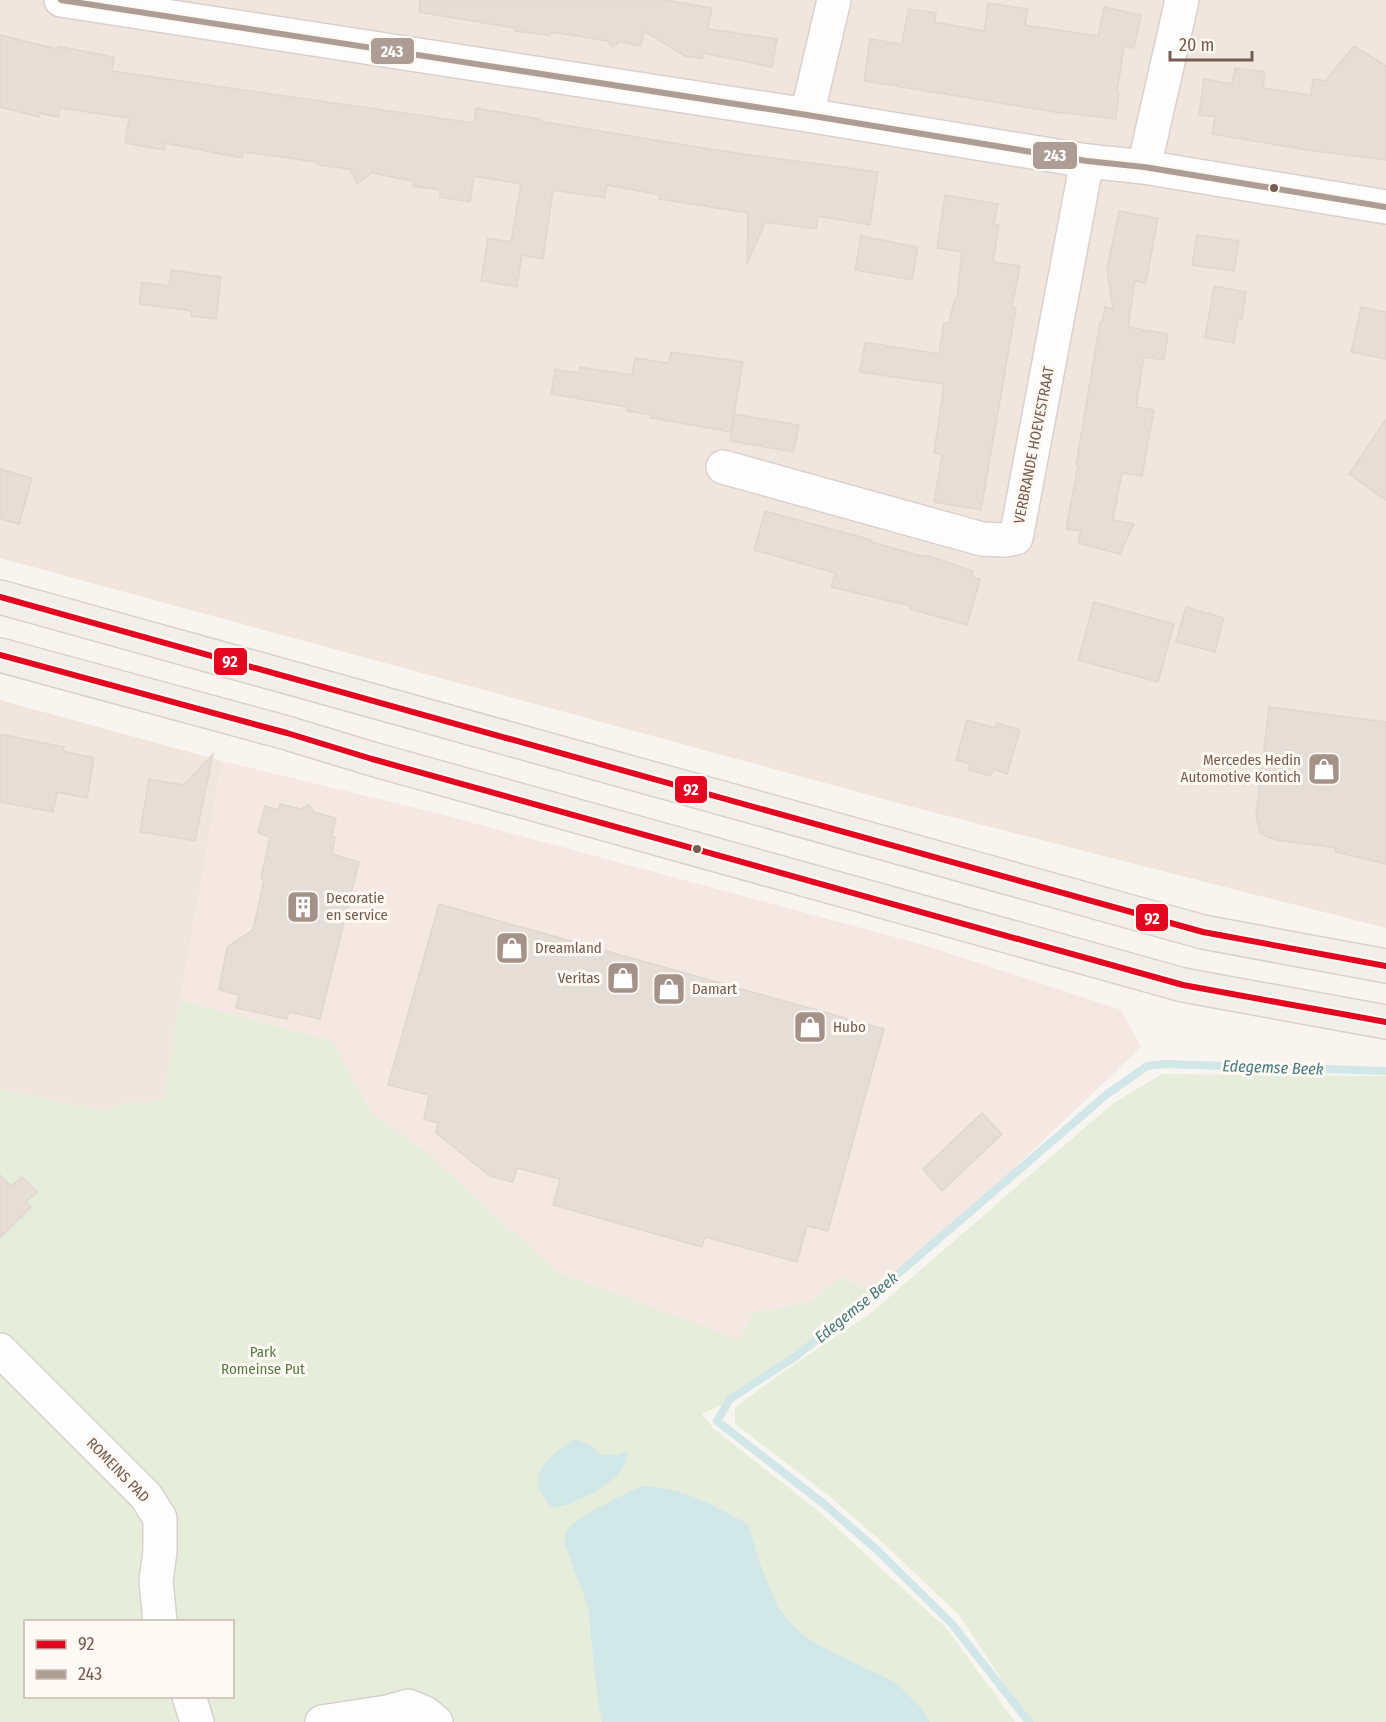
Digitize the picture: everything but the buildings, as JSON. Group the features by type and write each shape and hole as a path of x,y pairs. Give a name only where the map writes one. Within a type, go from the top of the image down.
{"main road":[{"path":"3,600 1203,932 1386,966"},
{"path":"0,655 287,733 383,762 1183,985 1386,1022"}],"street":[{"path":"61,0 807,115 1087,161 1144,167 1386,207"},
{"path":"807,115 834,0"},
{"path":"1144,167 1182,0"},
{"name":"VERBRANDE HOEVESTRAAT","path":"723,467 982,539 1016,538 1087,161"},
{"name":"ROMEINS PAD","path":"0,1350 146,1496 160,1518 160,1551 156,1581 160,1620"},
{"path":"190,1698 197,1722"},
{"path":"322,1722 387,1712 408,1706 425,1713 436,1722"}],"shaded area":[{"path":"0,0 1386,0 1386,928 924,810 0,558"},
{"path":"0,700 222,761 163,1100 123,1104 103,1111 0,1089"},
{"path":"222,761 440,814 924,945 1121,1010 1141,1047 1003,1179 873,1292 842,1278 806,1303 753,1313 740,1341 557,1272 426,1152 372,1114 332,1041 180,1000"},
{"path":"574,1439 592,1446 601,1455 618,1455 627,1451 626,1461 621,1471 600,1488 575,1501 553,1508 539,1487 541,1469 547,1461"},
{"path":"641,1486 684,1493 748,1524 759,1561 778,1608 799,1632 822,1647 896,1683 920,1707 930,1722 602,1722 588,1607 564,1542 566,1532 579,1520 600,1506"}],"green space":[{"name":"Park Romeinse Put","path":"180,1000 332,1041 372,1114 426,1152 557,1272 740,1340 753,1313 806,1303 842,1278 873,1292 724,1404 702,1414 714,1429 816,1509 947,1629 1015,1722 0,1722 0,1089 103,1111 123,1104 163,1100"},
{"path":"1162,1074 1386,1076 1386,1722 1030,1722 959,1615 881,1541 828,1495 735,1424 735,1407 871,1313 1112,1104"}],"waterway":[{"name":"Edegemse Beek","path":"1029,1722 952,1624 876,1549 824,1504 717,1421 730,1399 792,1359 864,1303 1106,1095 1147,1066 1165,1064 1386,1071"}],"transit line":[{"name":"243","path":"61,0 807,115 1087,161 1144,167 1386,207"},
{"name":"92","path":"0,597 1203,932 1386,966"},
{"name":"92","path":"0,655 287,733 372,759 1183,985 1386,1022"}],"place":[{"name":"Mercedes Hedin Automotive Kontich","path":"1324,769"},
{"name":"Decoratie en service","path":"303,907"},
{"name":"Dreamland","path":"512,948"},
{"name":"Veritas","path":"623,978"},
{"name":"Damart","path":"669,989"},
{"name":"Hubo","path":"810,1027"}]}
